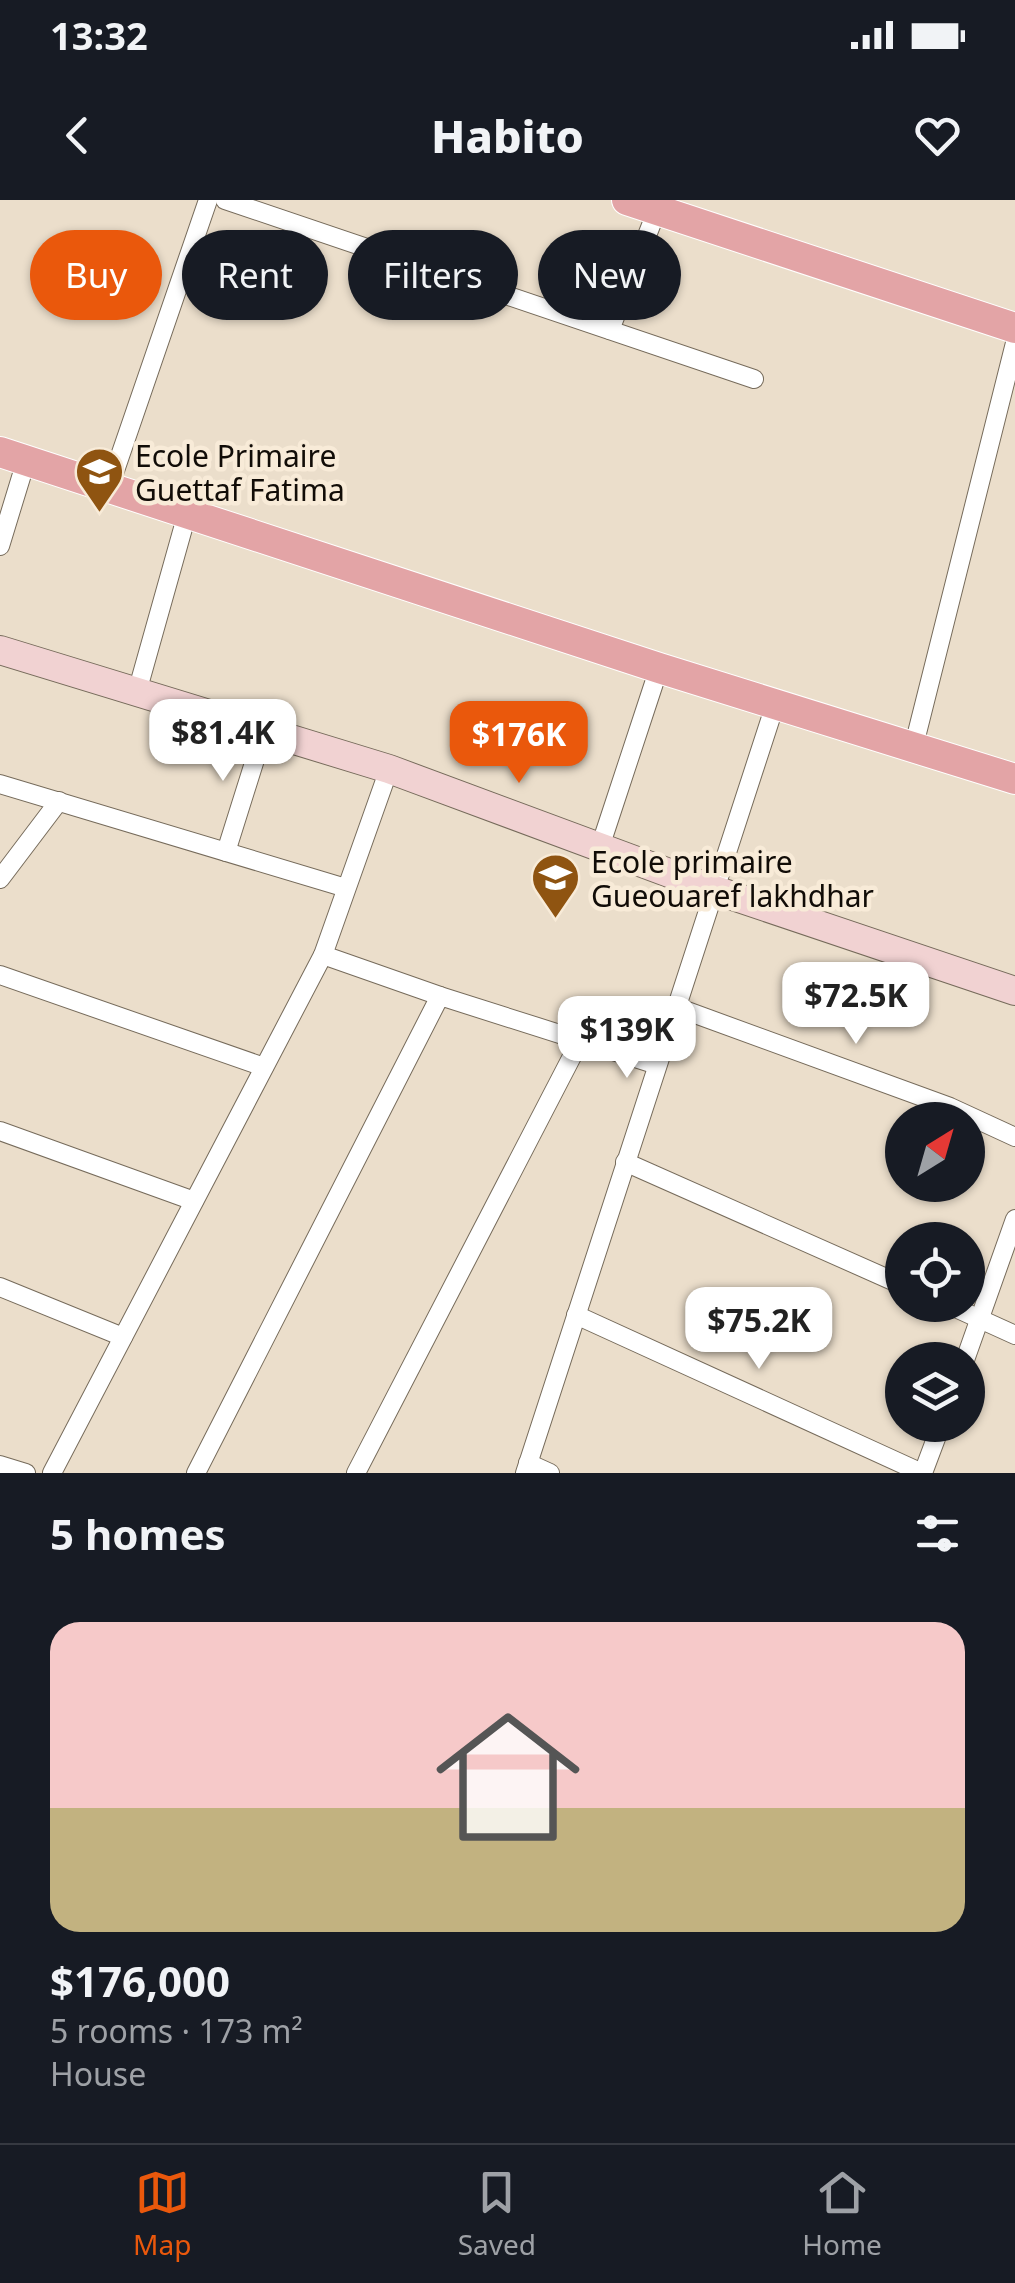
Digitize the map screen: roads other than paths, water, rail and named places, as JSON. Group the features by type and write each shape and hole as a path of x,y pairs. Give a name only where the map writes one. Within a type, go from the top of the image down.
{"main road":[{"path":"627,200 1015,328"},
{"path":"13,457 659,668 1015,779"}],"street":[{"path":"109,488 208,200"},
{"path":"225,200 754,379"},
{"path":"610,330 657,210"},
{"path":"914,749 1015,342"},
{"path":"0,546 13,457"},
{"path":"137,692 187,514"},
{"path":"0,650 389,769 714,890 1015,991"},
{"path":"600,847 659,668"},
{"path":"550,1473 526,1468 775,705"},
{"path":"226,852 264,731"},
{"path":"52,1473 323,955 389,769"},
{"path":"0,784 346,888"},
{"path":"0,879 59,801"},
{"path":"323,955 657,1065"},
{"path":"0,976 264,1067"},
{"path":"196,1473 440,996"},
{"path":"676,1007 950,1107 1015,1137"},
{"path":"356,1473 580,1040"},
{"path":"0,1131 194,1200"},
{"path":"625,1162 885,1277"},
{"path":"985,1304 1015,1220"},
{"path":"0,1287 123,1338"},
{"path":"576,1315 922,1473 934,1442"},
{"path":"985,1320 1015,1334"},
{"path":"0,1465 26,1473"}],"place":[{"name":"Ecole Primaire Guettaf Fatima","path":"100,514"},
{"name":"Ecole primaire Gueouaref lakhdhar","path":"556,920"}]}
